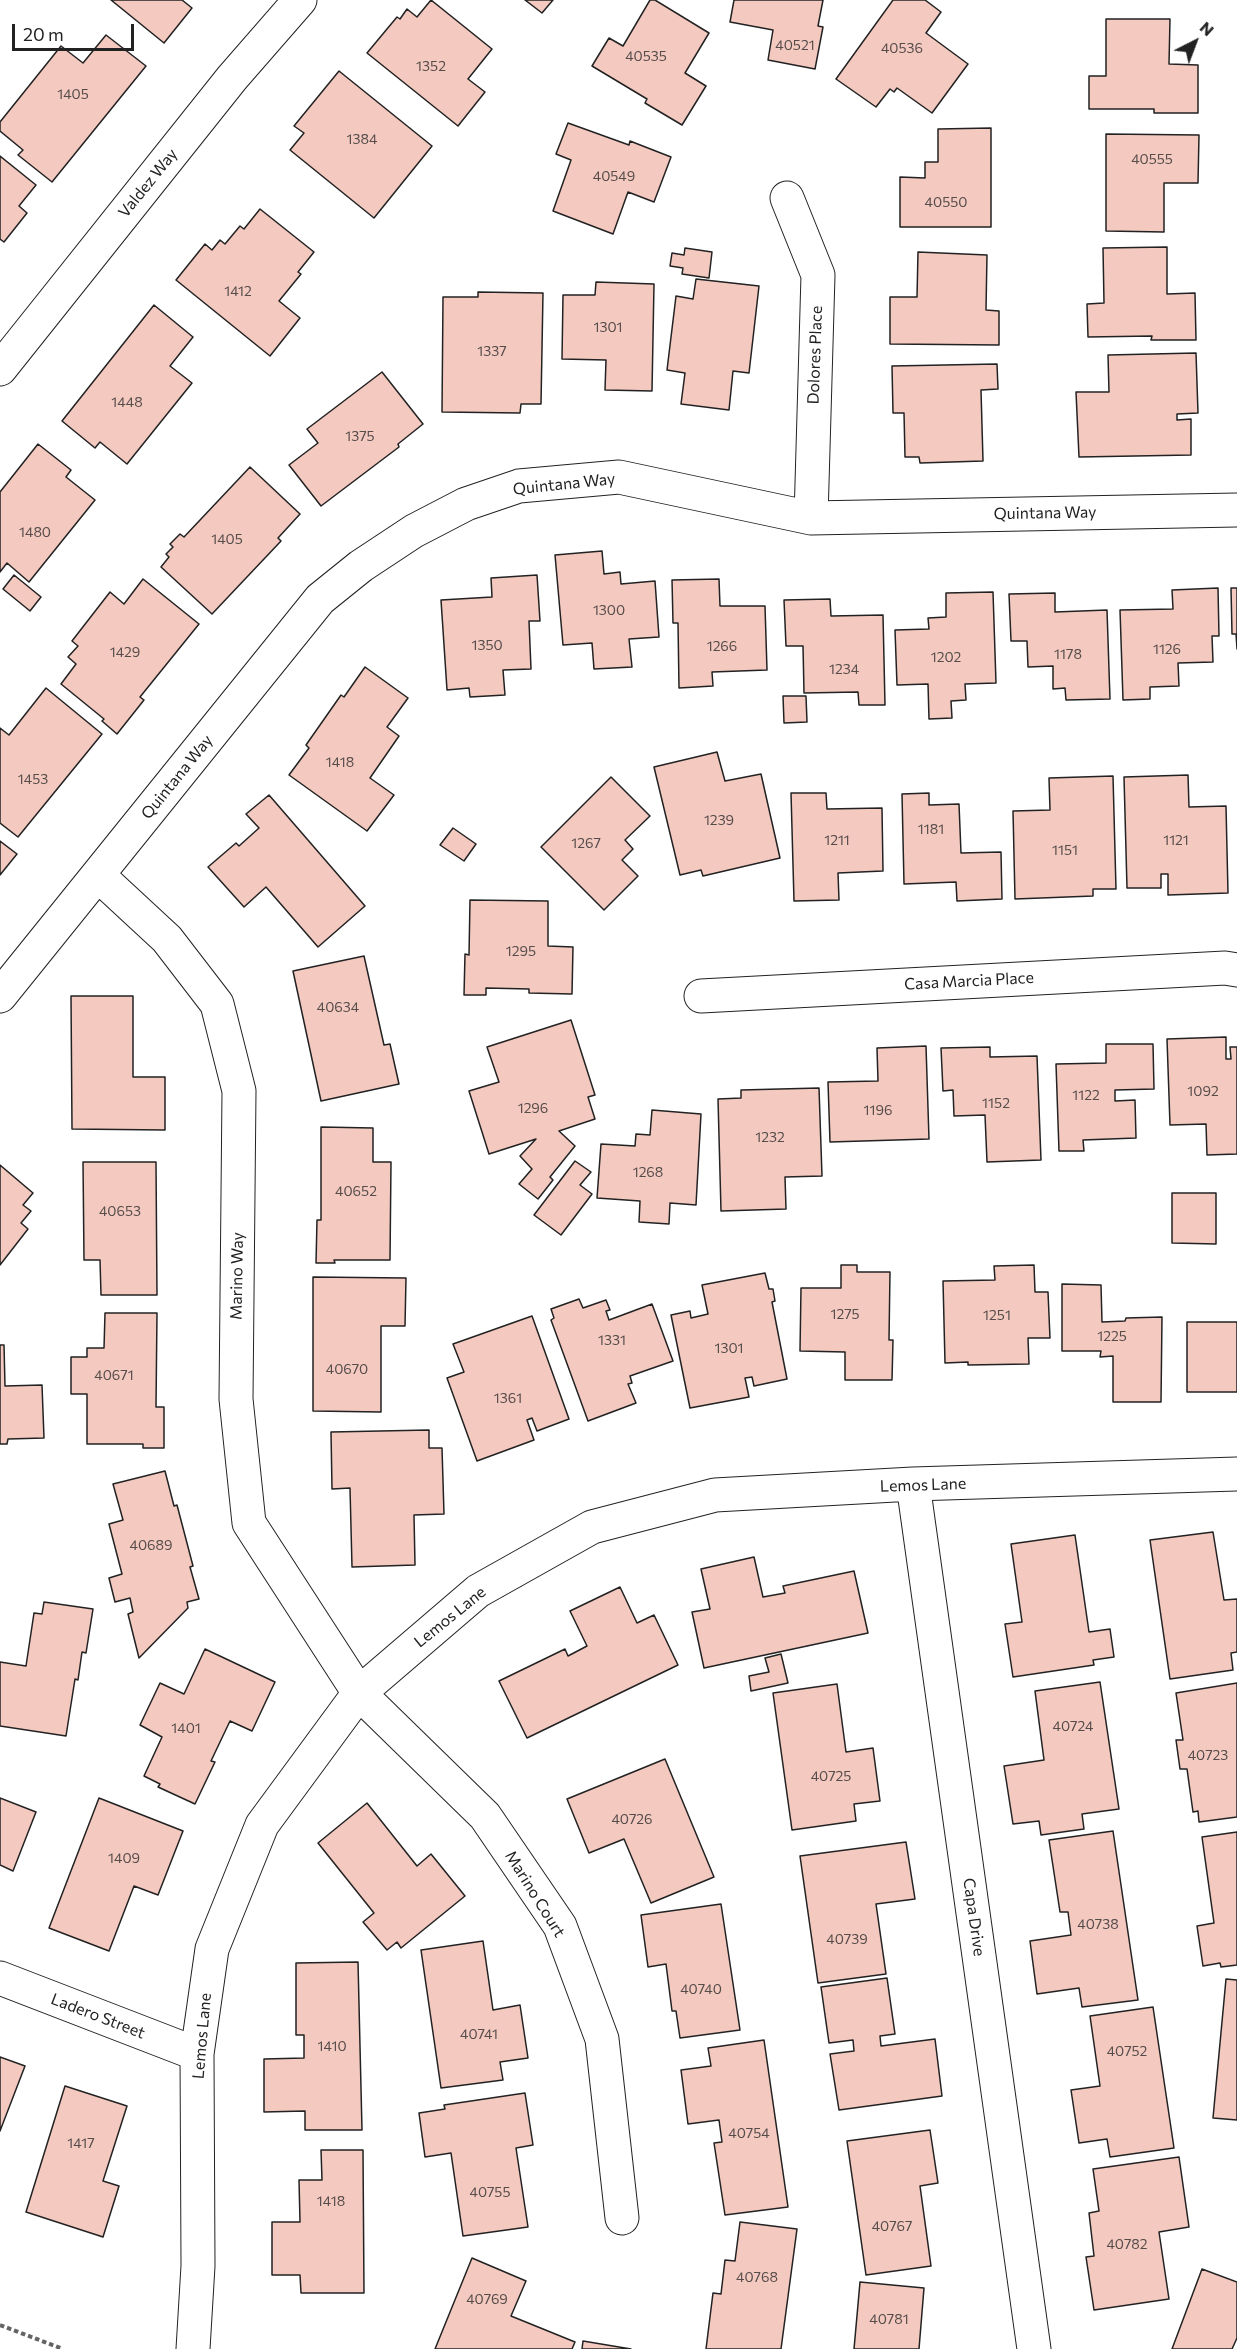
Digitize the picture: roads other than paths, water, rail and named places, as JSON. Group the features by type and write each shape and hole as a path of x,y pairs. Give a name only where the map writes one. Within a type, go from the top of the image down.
{"street":[{"name":"Valdez Way","path":"0,369 232,78 300,0"},
{"name":"Dolores Place","path":"787,198 818,275 811,518"},
{"name":"Quintana Way","path":"0,996 320,599 361,566 414,531 466,504 519,486 620,477 811,518 1237,510"},
{"name":"Marino Way","path":"99,876 167,939 218,1004 239,1091 236,1399 249,1523 359,1693"},
{"name":"Casa Marcia Place","path":"701,996 1225,968 1237,970"},
{"name":"Lemos Lane","path":"193,2349 198,2266 197,2054 212,1949 262,1825 359,1693 478,1591 592,1527 715,1495 914,1484 1237,1474"},
{"name":"Capa Drive","path":"914,1484 1034,2349"},
{"name":"Marino Court","path":"359,1693 485,1816 560,1926 602,2039 622,2218"},
{"name":"Ladero Street","path":"0,1978 197,2054"}]}
